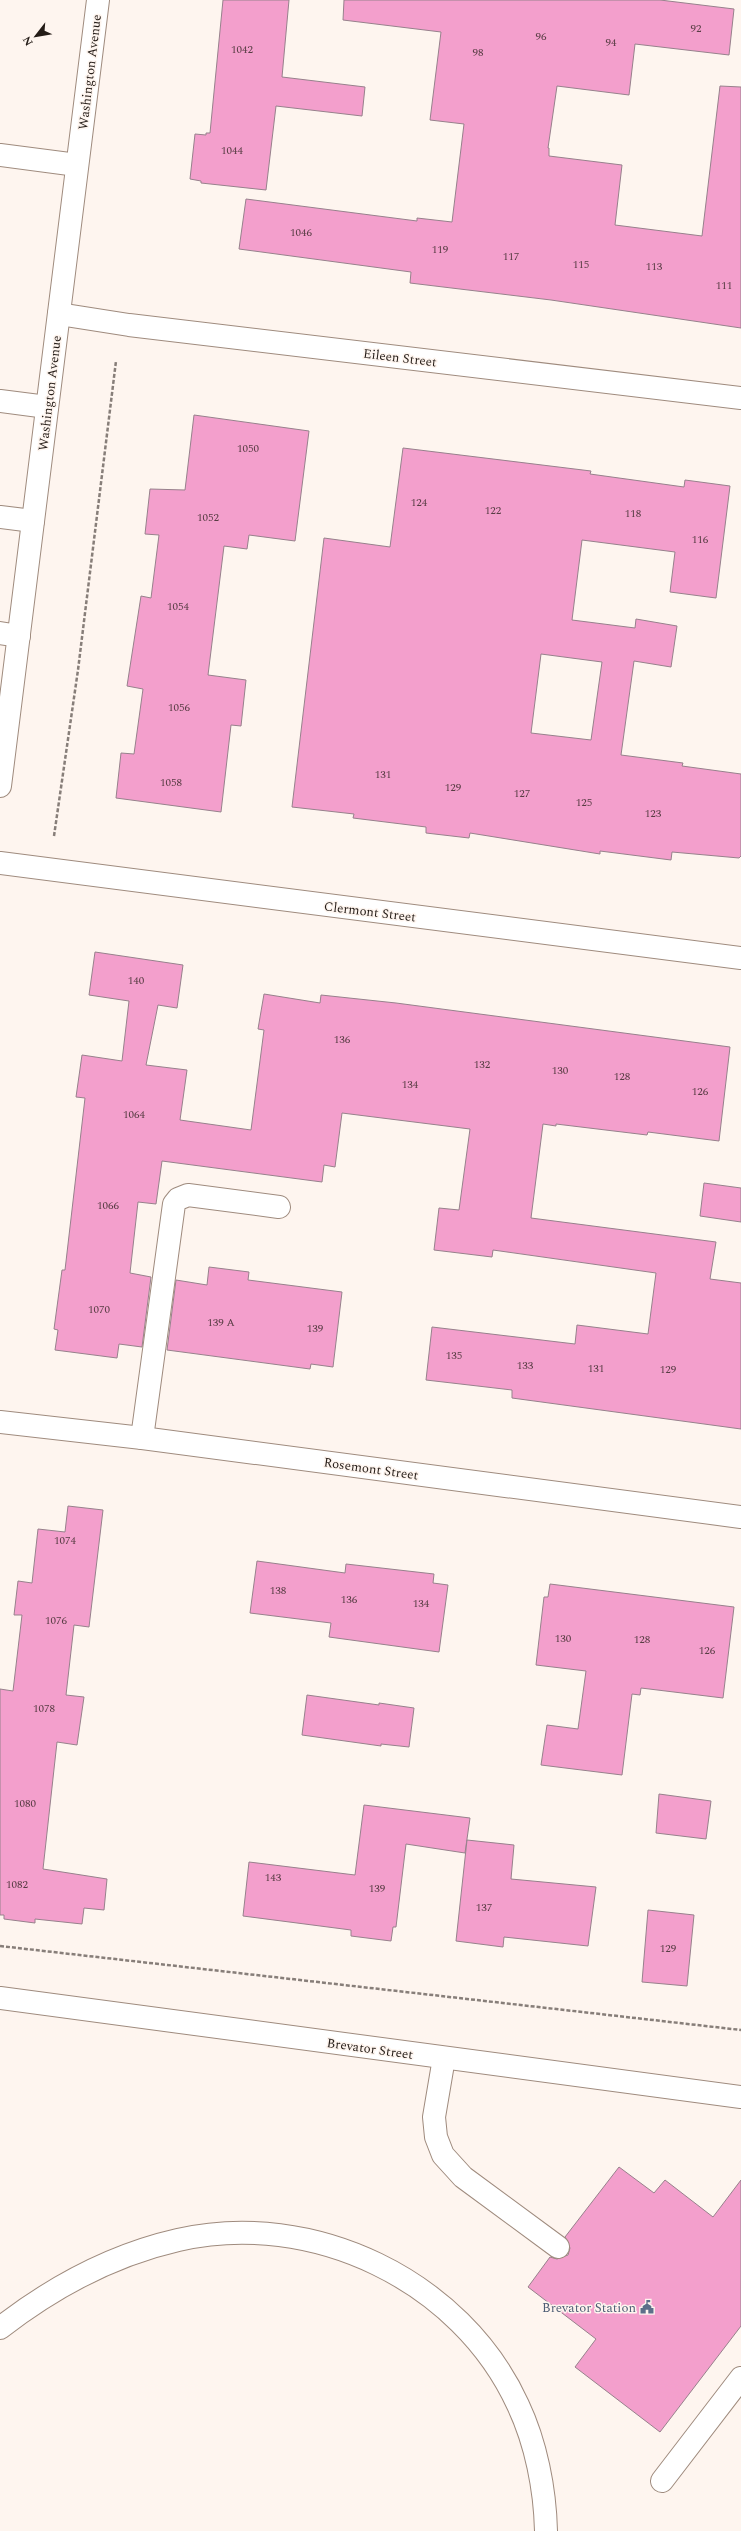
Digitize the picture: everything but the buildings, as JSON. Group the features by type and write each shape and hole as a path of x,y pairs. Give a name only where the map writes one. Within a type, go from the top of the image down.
{"main road":[{"name":"Washington Avenue","path":"0,786 9,635 33,522 98,0"},
{"path":"0,155 77,165"},
{"name":"Eileen Street","path":"59,314 137,326 741,398"},
{"path":"0,401 47,406"},
{"path":"0,517 33,522"},
{"name":"Clermont Street","path":"0,863 741,958"},
{"path":"142,1438 174,1204 181,1197 188,1195 279,1207"},
{"name":"Rosemont Street","path":"0,1422 142,1438 741,1517"},
{"name":"Brevator Street","path":"0,1998 741,2097"},
{"path":"444,2058 434,2117 436,2137 443,2155 463,2177 558,2247"},
{"path":"0,2328 46,2295 96,2267 123,2256 179,2239 236,2234 266,2234 317,2242 340,2248 392,2271 416,2286 460,2324 495,2364 519,2406 532,2446 544,2497 546,2531"},
{"path":"662,2481 741,2378"}],"path":[{"path":"54,836 78,670 116,361"},
{"path":"0,1946 741,2030"}],"place":[{"name":"Brevator Station","path":"647,2307"}]}
